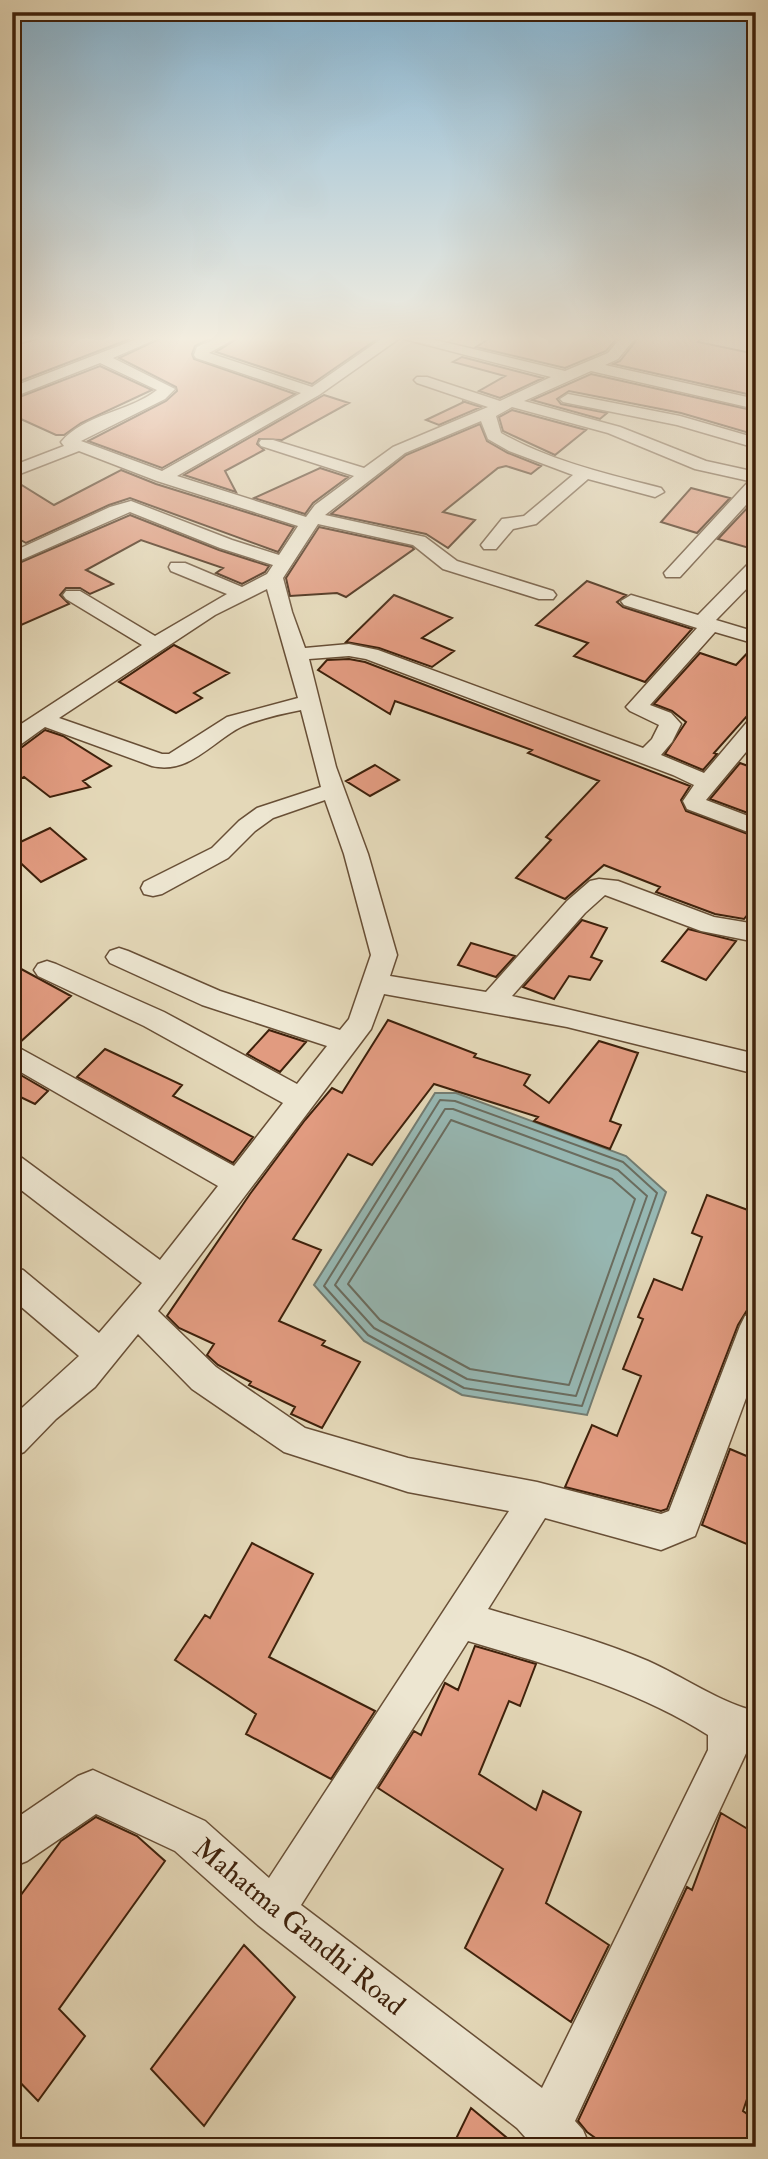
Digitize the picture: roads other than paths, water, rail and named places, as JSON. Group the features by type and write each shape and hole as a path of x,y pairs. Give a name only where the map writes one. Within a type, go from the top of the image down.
{"street":[{"path":"74,438 69,442 76,447 163,477 312,521 419,541 429,547 437,559 450,565 546,595"},
{"path":"163,477 232,438"},
{"path":"12,740 155,644 208,611 243,594 279,570 321,509 400,450 426,438"},
{"path":"496,438 585,473 655,492"},
{"path":"633,438 755,484 673,573"},
{"path":"738,438 756,443"},
{"path":"267,443 369,475"},
{"path":"12,472 76,447"},
{"path":"490,545 508,523 526,523 585,473"},
{"path":"12,559 131,506 226,544 279,570"},
{"path":"733,508 756,515"},
{"path":"178,567 243,594"},
{"path":"647,756 661,743 670,724 663,718 637,707 756,567"},
{"path":"12,1441 44,1408 83,1376 163,1281 361,1022 384,955 356,855 325,767 298,655 282,612 279,570"},
{"path":"73,595 155,644"},
{"path":"631,601 756,638"},
{"path":"298,655 326,650 371,654 647,756 707,783"},
{"path":"43,719 159,761 172,762 233,723 268,711 310,702"},
{"path":"756,726 694,801 695,804 756,828"},
{"path":"153,888 220,853 247,826 265,813 333,790"},
{"path":"493,1002 576,907 599,887 609,887 710,925 756,933"},
{"path":"119,957 211,998 345,1042"},
{"path":"47,970 154,1019 300,1099"},
{"path":"374,983 563,1015 756,1064"},
{"path":"12,1054 237,1182"},
{"path":"12,1167 163,1281"},
{"path":"12,1280 101,1354"},
{"path":"137,1312 204,1378 296,1441 408,1475 537,1499 661,1532 682,1524 756,1326"},
{"path":"274,1910 537,1499"},
{"path":"459,1619 605,1663 700,1705 742,1728 728,1752 557,2136"},
{"name":"Mahatma Gandhi Road","path":"12,1846 93,1791 190,1836 274,1910 534,2111 557,2136"}],"water":[{"path":"435,1093 456,1093 626,1156 666,1192 587,1415 462,1395 364,1341 314,1285"}]}
